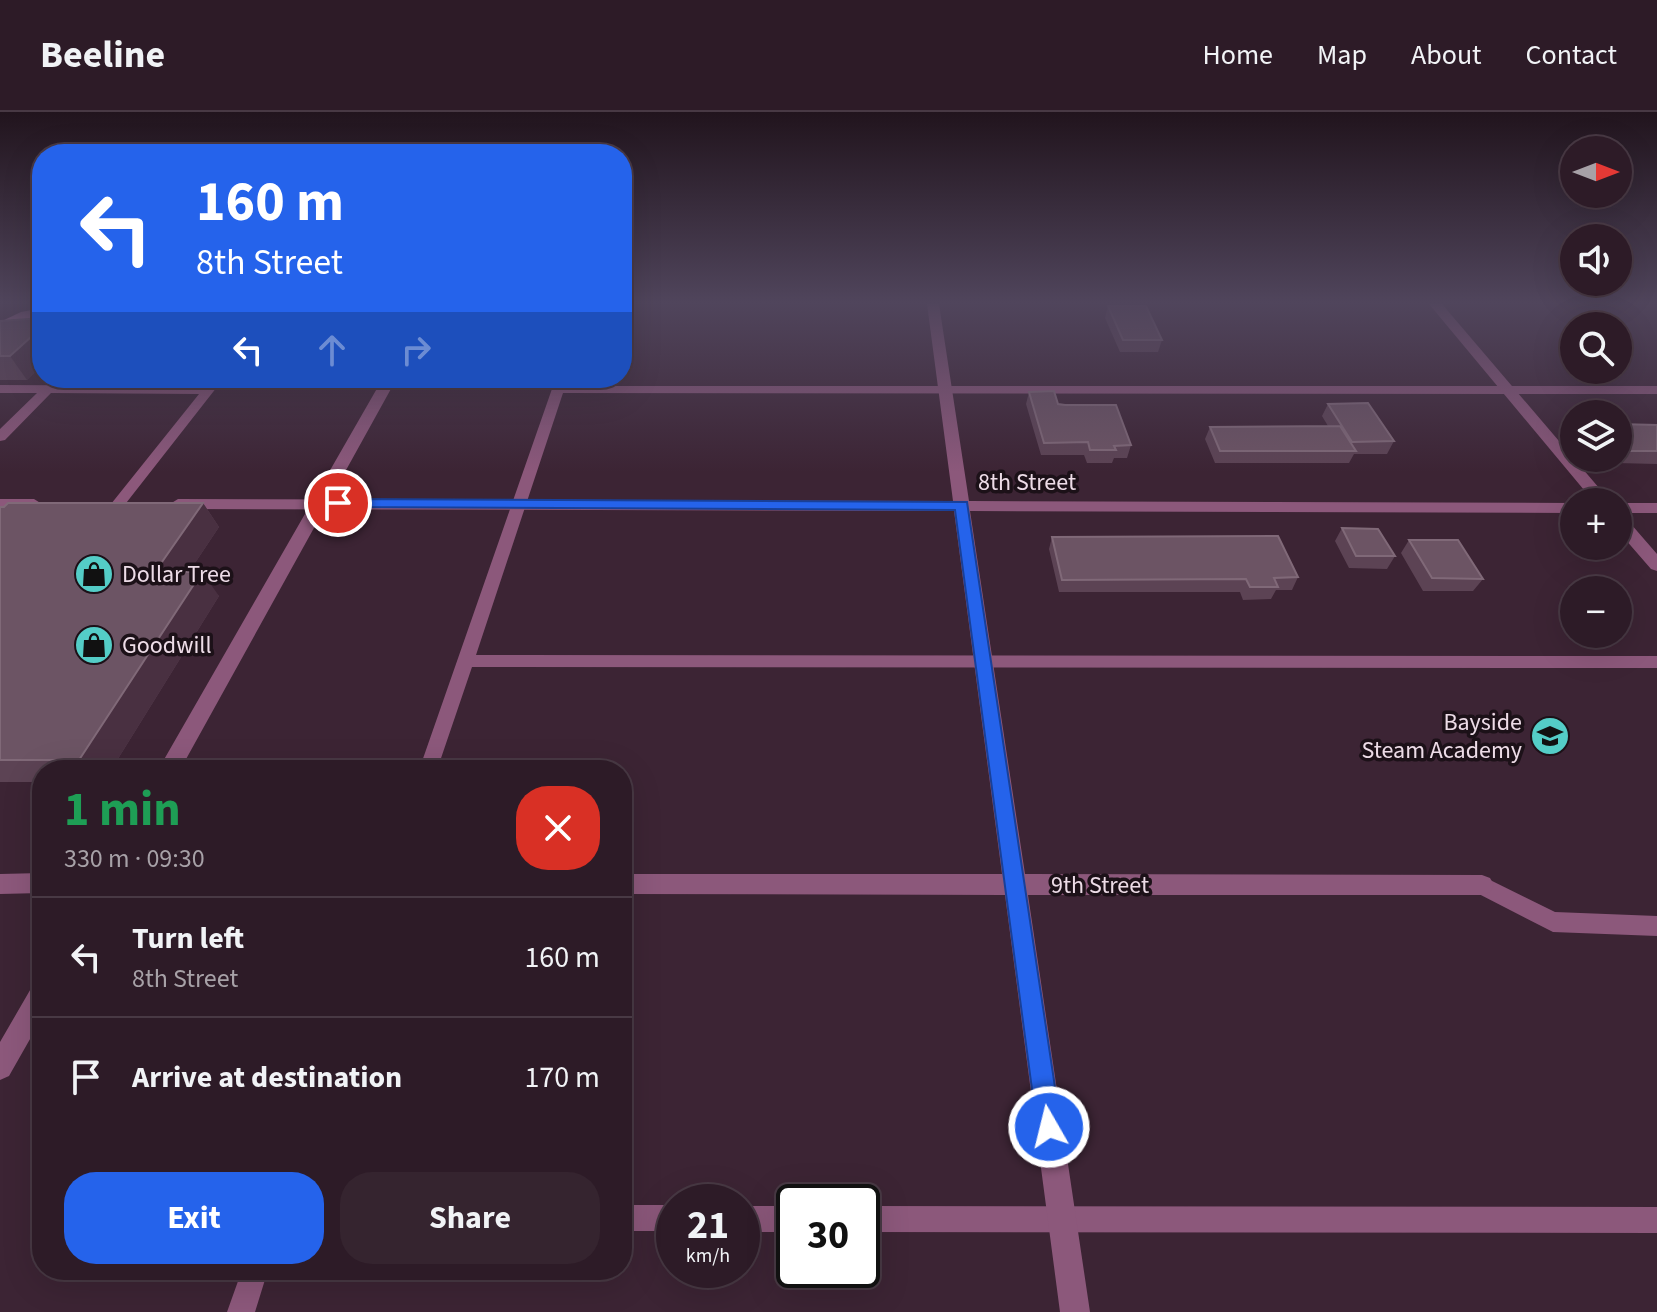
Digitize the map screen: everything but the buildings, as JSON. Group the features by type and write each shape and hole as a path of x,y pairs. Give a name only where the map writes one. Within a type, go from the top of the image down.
{"street":[{"path":"941,360 1075,1312"},
{"path":"1483,360 1591,488"},
{"path":"175,760 384,388"},
{"path":"0,504 57,504"},
{"name":"8th Street","path":"110,504 1560,508"},
{"path":"1632,508 1657,508"},
{"path":"1632,536 1657,565"},
{"path":"0,884 32,883"},
{"name":"9th Street","path":"632,884 1482,885"},
{"path":"0,1067 32,1011"}],"lane":[{"path":"0,389 81,388"},
{"path":"110,504 210,388"},
{"path":"0,437 48,389"},
{"path":"431,760 558,389 1657,390"},
{"path":"9,524 26,504"},
{"path":"465,661 1657,662"},
{"path":"1482,885 1553,922 1657,926"},
{"path":"632,1218 656,1218"},
{"path":"880,1219 1657,1220"},
{"path":"241,1312 252,1280"}],"place":[{"name":"Dollar Tree","path":"94,574"},
{"name":"Goodwill","path":"94,645"},
{"name":"Bayside Steam Academy","path":"1550,736"}],"route":[{"path":"338,503 962,506 1049,1127"}]}
